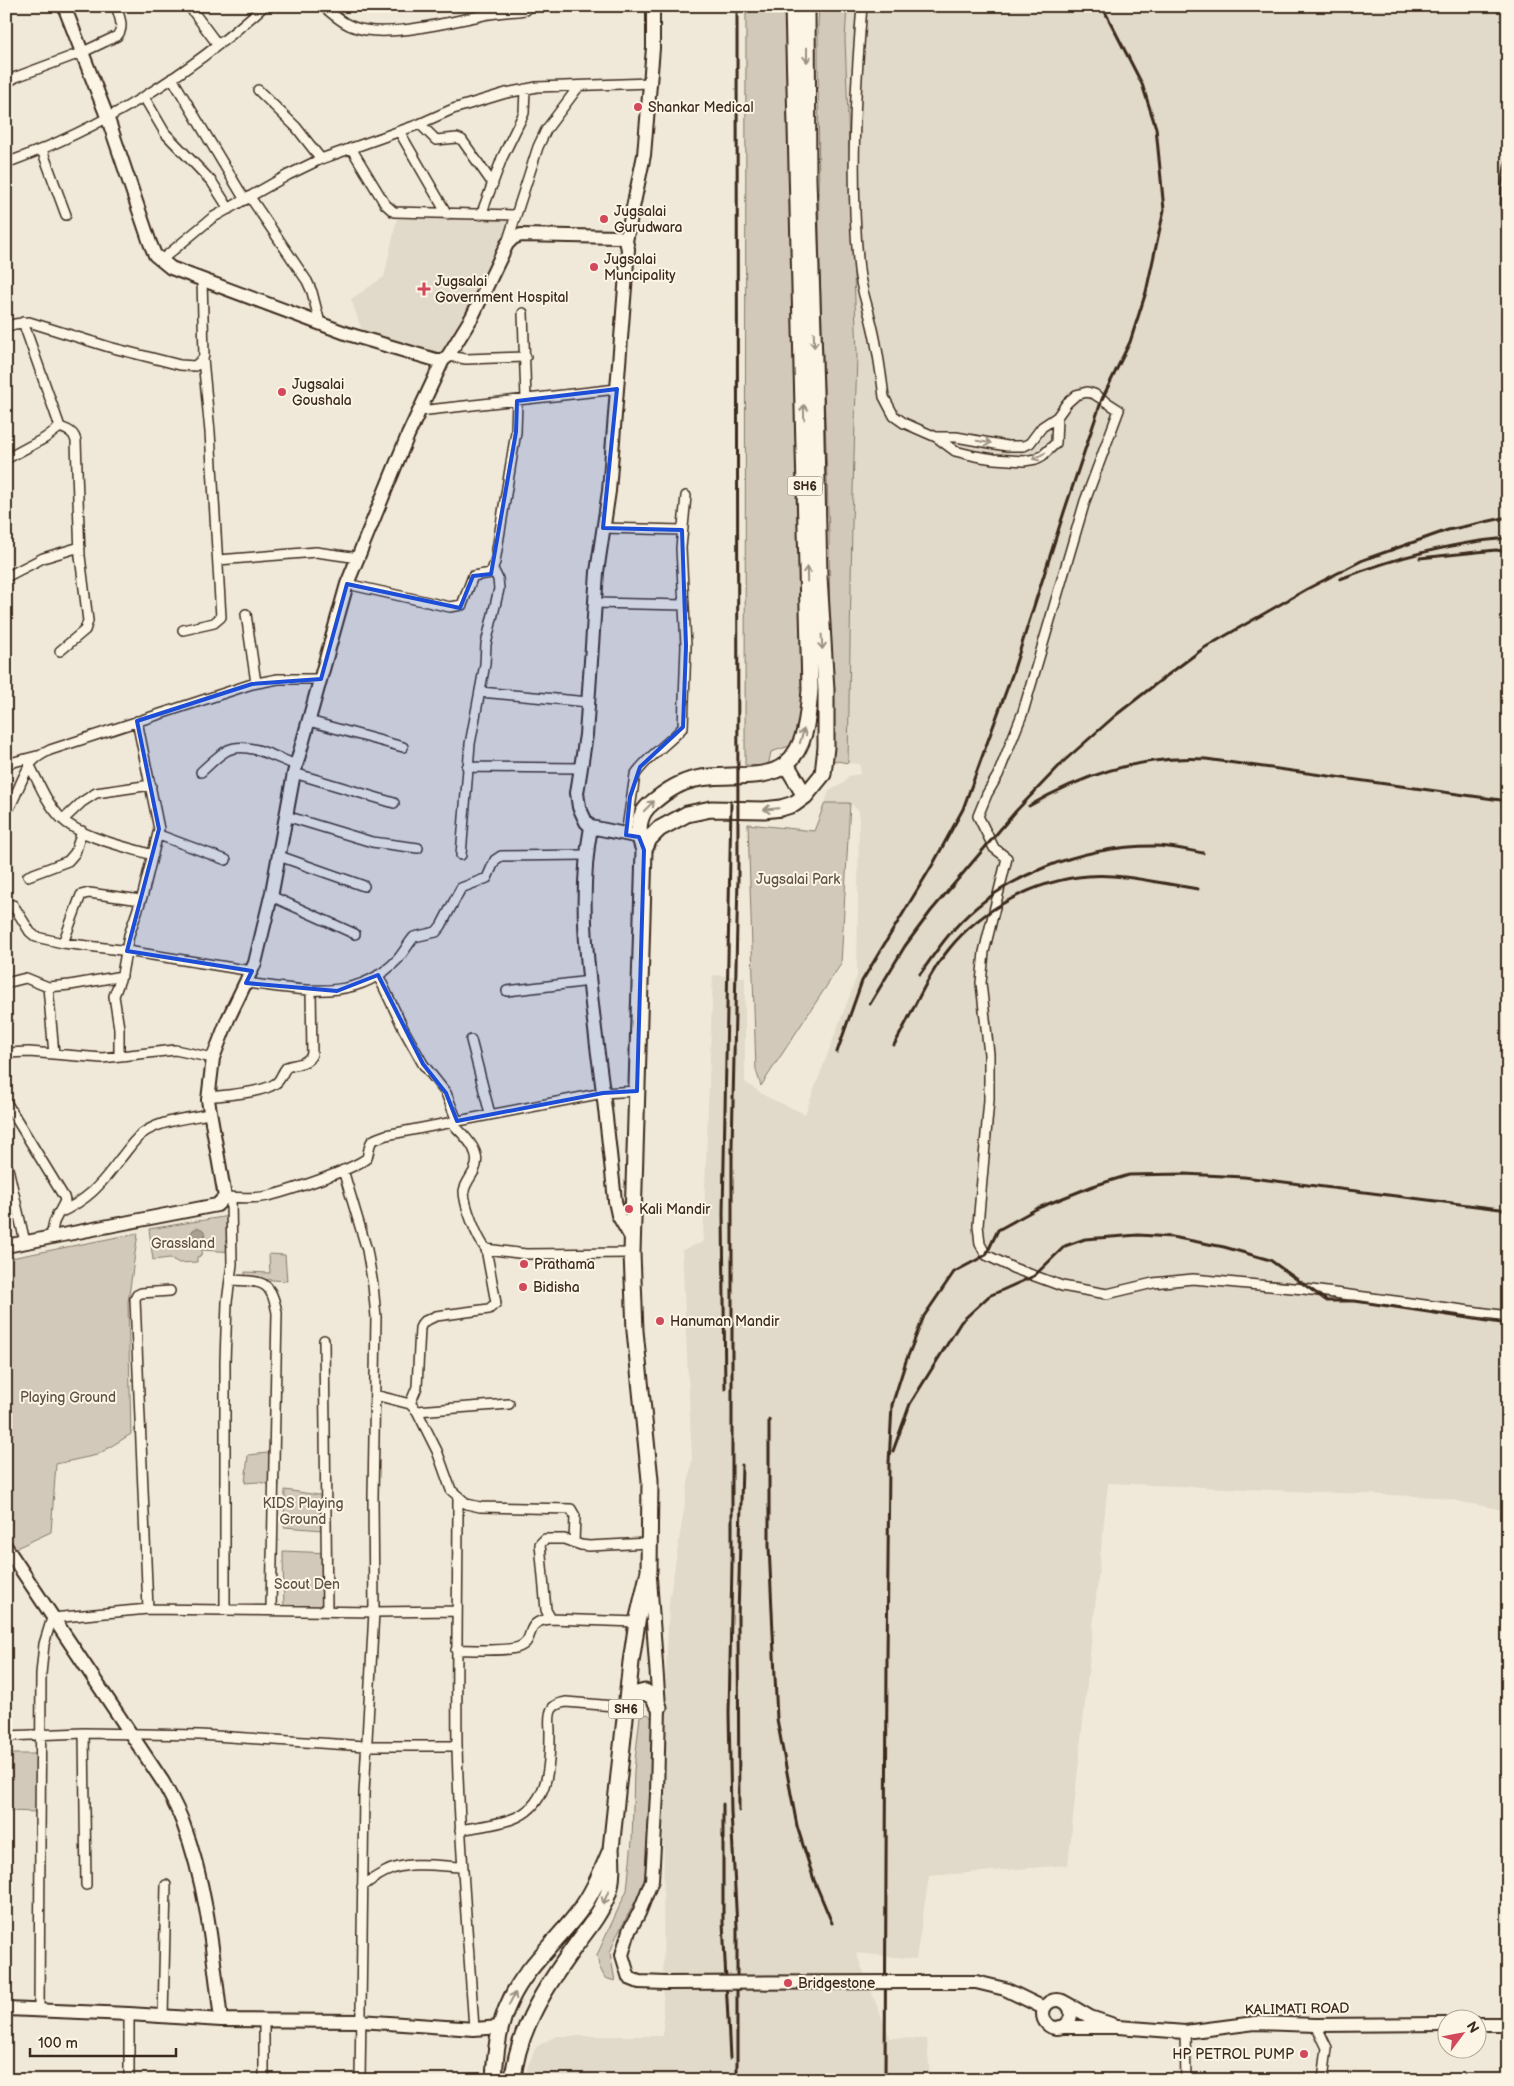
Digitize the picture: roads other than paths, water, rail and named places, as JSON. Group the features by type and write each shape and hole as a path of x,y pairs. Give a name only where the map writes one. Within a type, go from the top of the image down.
{"main road":[{"name":"SH6","path":"513,2080 522,2040 533,2013 545,1990 597,1915 608,1894 612,1876 612,1849 637,1622 649,1571 650,1480 635,1332 633,1247 637,1091 639,822 642,813 650,804 676,786 696,779 764,774 786,764 795,754 802,740 808,716 810,689 792,6"},
{"name":"SH6","path":"640,840 687,814 710,809 749,811 781,808 794,804 805,796 823,774 826,725 819,576 808,179 807,6"},
{"path":"786,764 805,796"},
{"path":"627,1705 637,1694 645,1692 652,1696 659,1707"},
{"name":"SH6","path":"494,2080 501,2027 510,2001 525,1978 579,1912 590,1895 612,1849"}],"street":[{"path":"64,6 108,118 150,244 155,256 160,261 171,268 320,323 436,360 446,358 526,357"},
{"path":"6,83 16,77 112,40 121,32 116,6"},
{"path":"189,6 218,45"},
{"path":"6,163 42,150 108,118 144,97 218,45 264,6"},
{"path":"323,6 351,26 384,32 453,22 481,15 526,10"},
{"path":"653,6 653,48 644,155 626,241 628,248 609,491 597,572 586,735 577,793 579,807 586,822 591,827 640,840 635,775 640,767 683,727 686,646 681,548 686,496"},
{"path":"862,6 856,89 856,207 862,286 872,325 884,397 888,407 894,416 904,423 936,437 955,451 975,456 1031,460 1042,456 1056,443 1057,417"},
{"path":"172,78 248,199 307,281 312,292 320,323"},
{"path":"160,261 212,218 321,159 420,124 480,100 537,87 650,83"},
{"path":"224,1608 225,1362 227,1302 230,1280 228,1197 209,1114 208,1097 213,1058 228,1019 255,964 271,896 295,769 347,584 419,411 446,358 472,317 507,244 538,147 546,130 579,86"},
{"path":"481,214 502,158 524,113 525,89"},
{"path":"258,90 296,127 321,159"},
{"path":"144,97 166,133 212,182 229,209"},
{"path":"420,124 436,140 457,138 462,140 492,184"},
{"path":"399,131 447,214"},
{"path":"351,148 389,209 401,214 516,215"},
{"path":"42,150 66,215"},
{"path":"507,244 513,238 522,235 619,237 626,241"},
{"path":"183,630 214,623 219,620 221,612 210,432 203,359 202,280"},
{"path":"523,313 526,400"},
{"path":"23,322 60,426 70,431 75,436 76,442 80,547 87,626 85,630 60,651"},
{"path":"8,323 29,322 109,347 180,365 195,366 203,359"},
{"path":"419,411 617,389"},
{"path":"936,437 956,437 1007,446 1024,446 1030,443 1042,428 1057,417 1067,403 1076,395 1087,392 1094,394 1118,410 1085,501 1023,712 998,775 987,794 978,816 994,848 1007,858 984,952 981,983 989,1054 990,1100 978,1225 980,1244 986,1256 1062,1286 1107,1294 1153,1283 1194,1280 1304,1289 1508,1316"},
{"path":"461,855 467,767 485,664 486,644 499,589 498,579 493,569 516,432 517,400"},
{"path":"6,459 45,438 60,426"},
{"path":"603,528 682,530"},
{"path":"6,577 43,558 80,547"},
{"path":"218,560 316,552 359,558"},
{"path":"347,584 410,600 455,608 462,605 465,600 473,576 476,574 487,574 493,569"},
{"path":"595,603 684,605"},
{"path":"246,614 256,683"},
{"path":"6,764 40,755 204,698 256,683 278,679 321,678"},
{"path":"480,692 588,702"},
{"path":"119,1056 119,1028 114,996 122,976 129,935 159,835 158,820 137,721"},
{"path":"309,721 403,746"},
{"path":"200,772 223,753 234,748 254,750 295,769 394,803"},
{"path":"6,813 14,801 30,766 40,755"},
{"path":"30,766 54,810 63,820 82,830 153,855"},
{"path":"467,767 580,768"},
{"path":"63,820 82,802 96,793 150,785"},
{"path":"286,816 372,842 418,848"},
{"path":"486,1249 526,1254 633,1247 618,1216 590,981 584,894 586,855 591,827"},
{"path":"28,876 68,861 73,857 82,830"},
{"path":"159,835 226,860"},
{"path":"6,904 16,908 30,932 36,937 63,943 127,950 312,990 344,990 378,975 397,960 414,937 436,932 461,888 488,878 495,860 501,856 586,855"},
{"path":"279,856 364,886"},
{"path":"63,943 78,899 84,893 141,900"},
{"path":"271,896 355,934"},
{"path":"378,975 404,1030 424,1064 446,1093 454,1122 476,1151 477,1161 464,1189 465,1199 481,1242 486,1249 496,1303 490,1309 436,1316 422,1322 420,1328 417,1387 413,1407 437,1451 451,1490 458,1498 467,1504 480,1506 571,1509 575,1516 574,1543"},
{"path":"6,982 26,978 48,987 122,976"},
{"path":"507,991 590,981"},
{"path":"48,987 54,1054"},
{"path":"208,1097 242,1093 274,1085 279,1081 287,1067 310,1058 312,1054 312,990"},
{"path":"471,1040 490,1114"},
{"path":"6,1054 29,1052 102,1058 174,1050 213,1058"},
{"path":"6,1246 217,1205 228,1197 251,1198 268,1196 360,1163 367,1158 368,1146 376,1138 603,1093 637,1091"},
{"path":"6,1102 64,1196 65,1201 57,1214 51,1236"},
{"path":"57,1214 75,1206 93,1193 145,1131 171,1122 209,1114"},
{"path":"8,1168 25,1242"},
{"path":"343,1170 367,1250 376,1317 373,1497 374,1612 365,1746 360,2080"},
{"path":"230,1280 259,1282 268,1287 274,1297 277,1313 271,1609"},
{"path":"148,1608 135,1299 141,1293 170,1291"},
{"path":"324,1340 327,1611"},
{"path":"375,1395 413,1407 509,1404"},
{"path":"458,1498 456,1611 457,1746 460,1830 474,2029"},
{"path":"551,1619 546,1610 540,1544 545,1539 564,1539 589,1546 649,1543"},
{"path":"8,1551 163,1782 186,1831 198,1868 209,1928 221,2020"},
{"path":"649,1571 659,1707 657,1794 652,1880 639,1913 629,1931 622,1955 629,1978 639,1982 666,1983 976,1982 1005,1989 1044,2008"},
{"path":"52,1618 148,1608 374,1612 456,1611"},
{"path":"39,2010 42,1837 41,1674 44,1644 52,1618"},
{"path":"456,1650 515,1648 526,1642 535,1622 541,1620 637,1622"},
{"path":"460,1830 504,1821 518,1816 531,1807 542,1794 547,1777 550,1753 550,1715 552,1708 566,1702 627,1705"},
{"path":"6,1736 84,1733 130,1734 238,1737 365,1746 457,1746"},
{"path":"84,1733 86,1885"},
{"path":"362,1887 386,1871 397,1867 415,1865 463,1867"},
{"path":"163,2016 166,1885"},
{"path":"1053,2000 1066,2003 1070,2010 1070,2019 1060,2027 1048,2024 1043,2017 1044,2008 1053,2000"},
{"name":"KALIMATI ROAD","path":"1066,2003 1090,2017 1118,2027"},
{"path":"6,2009 221,2020 360,2021 474,2029 501,2027"},
{"path":"129,2014 129,2080"},
{"path":"264,2020 264,2080"},
{"name":"KALIMATI ROAD","path":"1060,2027 1118,2027 1185,2032 1255,2023 1316,2025 1436,2024"},
{"path":"1486,2024 1508,2024"},
{"path":"1316,2025 1327,2048 1323,2080"},
{"path":"1185,2032 1186,2080"}],"railway":[{"path":"737,6 738,878 732,1146 732,1565 729,1713 731,1812 737,1927 737,2080"},
{"path":"837,1052 862,981 933,864 963,809 1012,675 1102,399 1130,342 1146,292 1164,210 1156,128 1142,84 1102,6"},
{"path":"1508,155 1501,195 1508,261"},
{"path":"870,1004 905,946 931,911 1016,811 1064,761 1116,715 1161,680 1204,648 1307,589 1363,560 1448,530 1508,517"},
{"path":"1340,579 1422,552 1486,540 1508,538"},
{"path":"1420,558 1496,550 1508,552"},
{"path":"1029,806 1071,785 1114,769 1159,760 1182,759 1206,759 1508,801"},
{"path":"725,1389 723,1213 731,804"},
{"path":"920,974 949,934 973,910 995,893 1045,867 1099,851 1127,847 1160,846 1203,853"},
{"path":"894,1045 926,984 949,949 977,921 1011,899 1049,883 1102,875 1129,877 1198,889"},
{"path":"885,2080 889,1463 892,1405 906,1361 924,1316 954,1272 986,1255 998,1230 1038,1208 1093,1186 1129,1175 1184,1174 1244,1177 1508,1210"},
{"path":"893,1451 910,1404 961,1322 989,1296 1034,1276 1065,1246 1085,1239 1138,1235 1172,1237 1224,1247 1270,1260 1327,1301 1355,1301 1508,1324"},
{"path":"769,1420 769,1546 777,1719 797,1826 814,1880 832,1923"},
{"path":"739,1811 738,1618 742,1465"},
{"path":"723,1804 723,1922 730,2058"}],"place":[{"name":"Shankar Medical","path":"638,107"},
{"name":"Jugsalai Gurudwara","path":"604,219"},
{"name":"Jugsalai Muncipality","path":"594,267"},
{"name":"Jugsalai Government Hospital","path":"424,289"},
{"name":"Jugsalai Goushala","path":"282,392"},
{"name":"Kali Mandir","path":"629,1209"},
{"name":"Prathama","path":"524,1264"},
{"name":"Bidisha","path":"523,1287"},
{"name":"Hanuman Mandir","path":"660,1321"},
{"name":"Bridgestone","path":"788,1983"},
{"name":"HP PETROL PUMP","path":"1304,2054"}],"park label":[{"name":"Jugsalai Park","path":"798,879"},
{"name":"Grassland","path":"183,1243"},
{"name":"Playing Ground","path":"68,1397"},
{"name":"KIDS Playing Ground","path":"303,1512"},
{"name":"Scout Den","path":"307,1584"}]}
